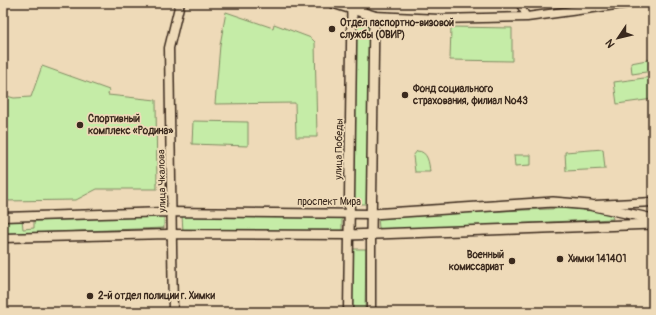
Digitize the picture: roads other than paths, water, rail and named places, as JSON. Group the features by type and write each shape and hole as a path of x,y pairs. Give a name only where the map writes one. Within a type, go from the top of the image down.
{"main road":[{"path":"333,3 374,16 371,235"},
{"name":"улица Победы","path":"349,235 352,9"},
{"name":"проспект Мира","path":"372,214 553,202 590,205 653,219"},
{"path":"349,235 653,224"}],"street":[{"name":"улица Чкалова","path":"173,312 173,212 169,48 180,3"},
{"path":"362,13 363,3"},
{"path":"519,3 527,17"},
{"path":"374,16 439,19 527,17 630,3"},
{"path":"590,205 653,202"},
{"name":"проспект Мира","path":"3,217 173,212 372,214"},
{"path":"3,238 172,234 349,235"},
{"name":"улица Победы","path":"348,312 349,235"},
{"path":"371,235 371,312"}],"place":[{"name":"Отдел паспортно-визовой службы (ОВИР)","path":"332,29"},
{"name":"Фонд социального страхования, филиал №43","path":"405,95"},
{"name":"Спортивный комплекс «Родина»","path":"80,125"},
{"name":"Химки 141401","path":"560,259"},
{"name":"Военный комиссариат","path":"512,261"},
{"name":"2-й отдел полиции г. Химки","path":"90,296"}]}
